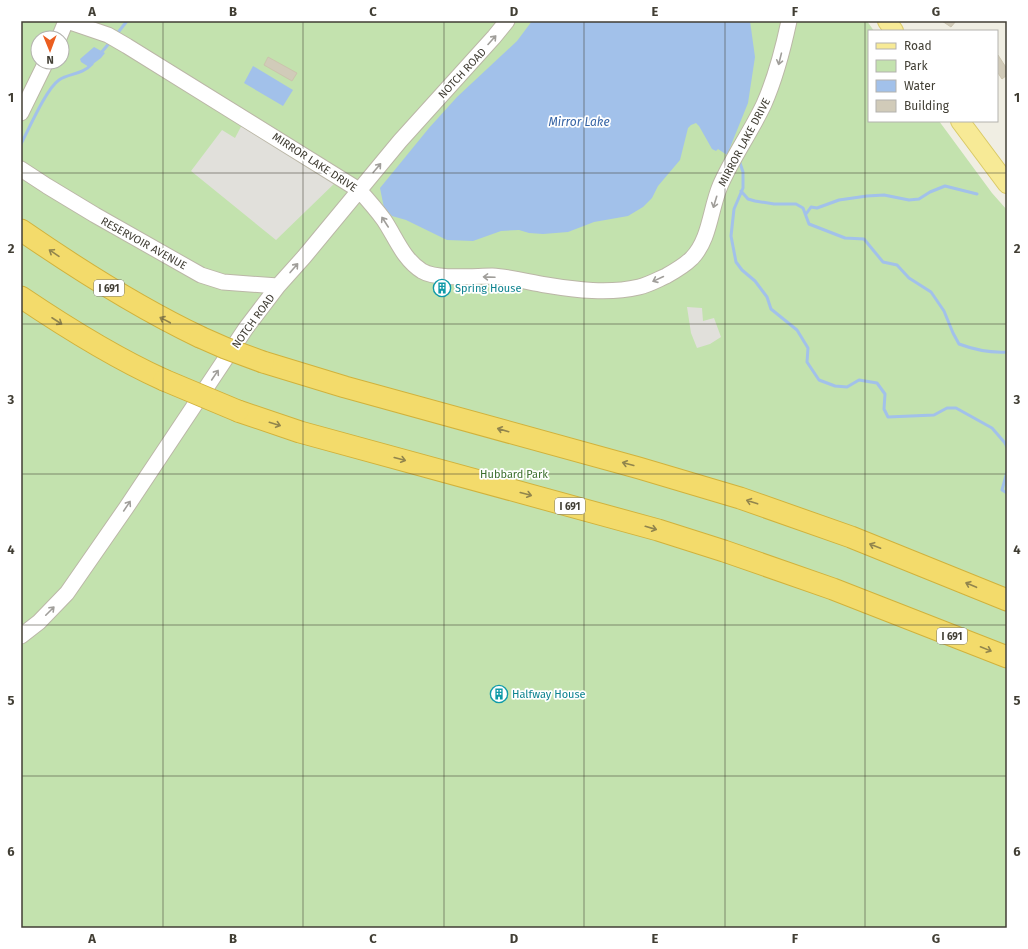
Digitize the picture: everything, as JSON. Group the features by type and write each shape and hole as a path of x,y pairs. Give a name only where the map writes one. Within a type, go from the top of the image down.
{"highway":[{"name":"I 691","path":"22,231 108,288 157,315 225,348 263,362 352,389 718,491 851,536 1007,600"},
{"name":"I 691","path":"23,298 97,346 164,380 238,411 300,432 658,530 724,551 855,597 1007,657"}],"main road":[{"path":"887,21 893,30"},
{"path":"961,122 1007,184"}],"street":[{"name":"MIRROR LAKE DRIVE","path":"67,21 108,35 359,190 384,220 404,254 413,264 424,272 437,275 493,276 547,286 605,290 624,290 641,287 675,271 691,258 700,248 719,188 764,105 772,85 780,64 789,21"},
{"name":"NOTCH ROAD","path":"21,636 39,622 67,593 126,508 246,328 278,286 304,257 400,141 507,21"},
{"path":"21,113 42,70"},
{"name":"RESERVOIR AVENUE","path":"21,169 95,215 201,275 222,282 278,286"}],"green space":[{"name":"Hubbard Park","path":"21,21 867,21 873,30 868,30 868,122 940,122 992,193 1007,210 1007,928 21,928"}],"shaded area":[{"path":"245,119 339,179 276,240 191,171 222,130 235,138"},
{"path":"687,307 702,308 703,321 714,318 721,337 710,344 697,348 691,333"}],"water":[{"name":"Mirror Lake","path":"532,21 750,21 755,57 748,103 727,155 718,149 716,151 712,149 699,126 696,123 691,125 688,128 680,160 658,186 652,198 643,207 628,216 594,222 568,232 543,234 529,233 519,230 501,231 473,241 447,240 406,220 392,216 384,208 380,188 429,128 457,97 517,41"},
{"path":"94,47 105,53 89,67 81,62 80,59"},
{"path":"253,66 293,90 283,106 244,83"}],"building":[{"path":"942,21 956,21 951,27"},
{"path":"998,55 1007,69 1007,75 1002,79 998,73"},
{"path":"268,57 297,73 292,81 264,65"},
{"name":"Spring House","path":"440,286 445,286 445,291 439,290"},
{"name":"Halfway House","path":"499,686 506,691 507,694 502,701 499,702 492,697 491,694 496,687"}],"waterway":[{"path":"116,35 127,21"},
{"path":"100,54 111,41"},
{"path":"21,144 43,100 54,85 59,80 80,72 92,64"},
{"path":"740,163 743,172 743,188 734,209 731,236 736,262 742,270 755,281 767,297 771,309 797,330 808,348 807,362 819,380 835,386 847,387 859,380 877,383 885,394 884,409 888,417 934,415 947,408 956,408 992,428 1007,447"},
{"path":"806,214 811,207 817,208 839,200 867,196 884,195 909,200 919,199 930,192 945,186 977,194"},
{"path":"741,191 748,199 755,201 774,204 796,204 803,208 809,224 845,238 864,239 883,262 897,265 909,278 931,292 944,311 959,344 983,351 1007,352"},
{"path":"1007,472 1002,490 1007,493"}],"place":[{"name":"Spring House","path":"442,288"},
{"name":"Halfway House","path":"499,694"}]}
